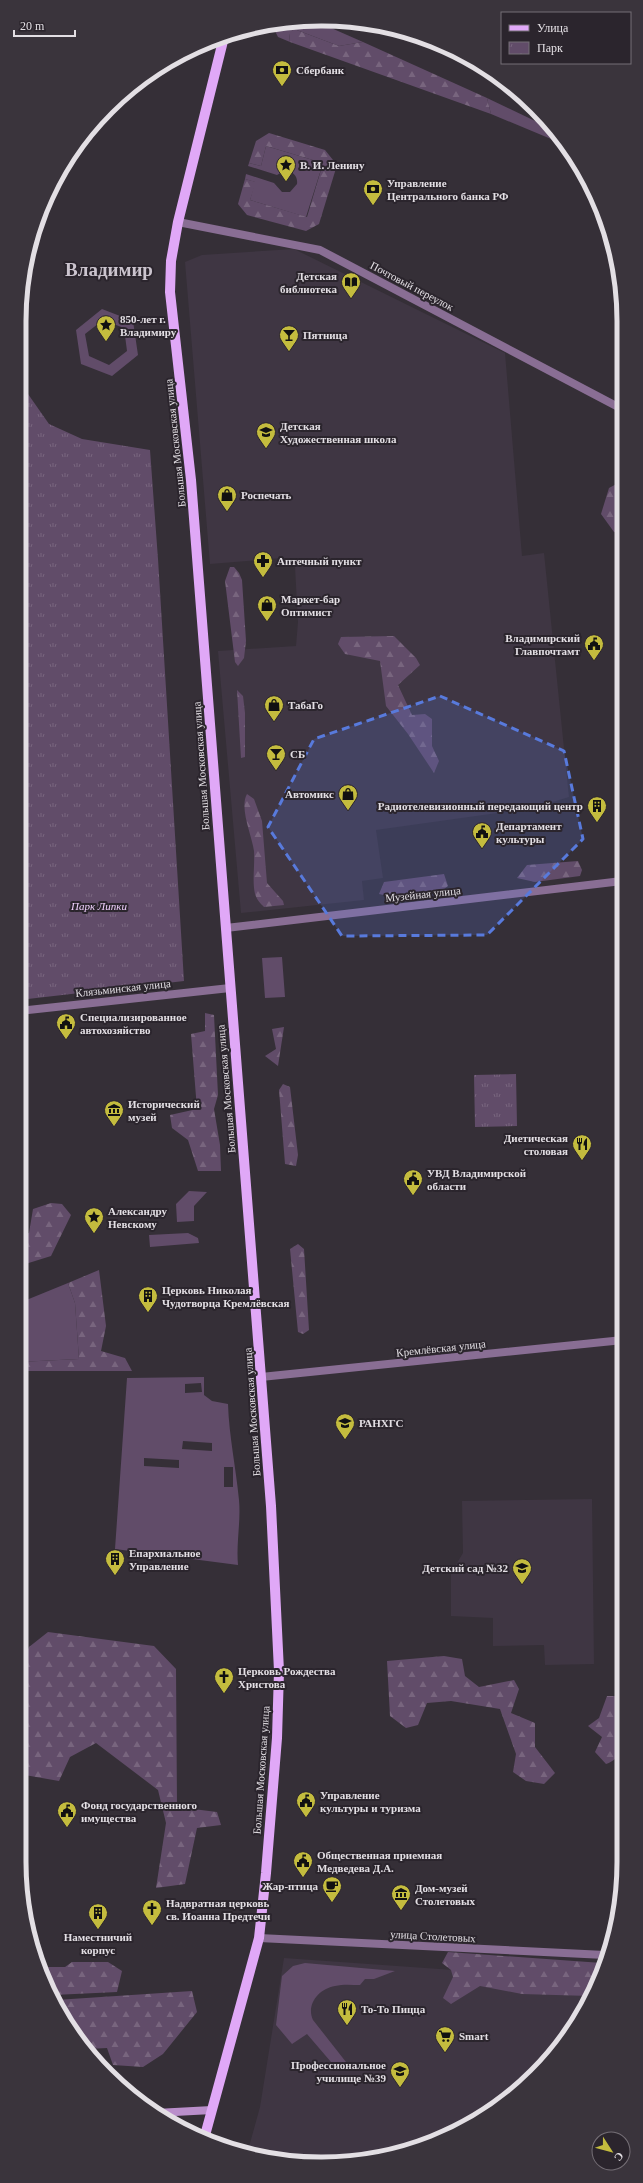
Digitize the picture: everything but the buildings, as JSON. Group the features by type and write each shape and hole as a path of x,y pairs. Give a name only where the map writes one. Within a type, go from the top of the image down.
{"main road":[{"name":"Большая Московская улица","path":"205,2134 259,1938 277,1738 279,1671 271,1506 191,480 170,292 171,261 178,222 222,43"},
{"path":"166,2112 212,2110"}],"street":[{"name":"Почтовый переулок","path":"178,222 320,250 617,406"},
{"name":"Музейная улица","path":"226,928 617,882"},
{"name":"Клязьминская улица","path":"26,1010 230,988"},
{"name":"Кремлёвская улица","path":"261,1377 617,1341"},
{"name":"улица Столетовых","path":"259,1938 601,1955"}],"highlighted area":[{"path":"440,696 564,751 583,839 487,935 342,936 268,827 314,739"}],"shaded area":[{"path":"294,249 505,353 522,556 544,553 569,797 533,808 376,830 383,878 362,881 364,900 241,913 218,651 296,646 298,622 295,567 282,558 210,564 185,262 202,255"},
{"name":"Детский сад №32","path":"592,1499 594,1664 545,1665 544,1645 493,1646 493,1618 451,1616 451,1573 463,1553 462,1501"},
{"path":"284,1958 593,1980 567,2026 556,2041 544,2056 516,2084 486,2107 435,2135 398,2147 341,2156 302,2156 264,2151 249,2148 260,2107"}],"green space":[{"path":"327,26 363,42 339,46 294,29 289,34 290,42 278,37 275,30 302,27"},
{"path":"294,29 339,46 363,42 487,98 491,114 290,42 289,33"},
{"path":"487,98 541,124 555,141 491,114"},
{"path":"269,133 325,150 337,165 319,224 306,231 247,215 238,204 245,179 256,182 250,200 307,217 323,163 266,146 261,166 249,163 256,141"},
{"path":"266,146 323,163 306,217 250,200 255,182 245,179 246,174 274,183 282,192 290,192 297,184 296,177 289,171 286,170 277,175 248,166 249,163 261,166"},
{"path":"102,309 133,321 138,355 112,376 81,364 76,330","holes":["103,320 124,328 127,351 109,365 89,356 85,334"]},
{"name":"Парк Липки","path":"26,384 28,394 49,424 82,439 150,450 184,981 26,999"},
{"path":"617,484 617,532 614,532 601,514 609,488"},
{"path":"230,567 234,567 242,580 246,641 244,658 238,666 235,662 225,581"},
{"path":"394,636 416,658 420,665 398,685 412,715 425,714 432,719 432,746 439,761 434,773 408,734 386,706 380,661 345,654 338,644 341,637"},
{"path":"237,690 243,696 245,713 245,757 241,758"},
{"path":"247,794 254,799 262,821 267,883 283,901 284,905 264,907 255,894 254,851 244,807"},
{"path":"578,861 582,870 580,876 535,882 517,878 527,865"},
{"path":"444,874 448,886 444,889 388,896 379,894 384,882"},
{"path":"282,957 285,997 265,998 262,958"},
{"path":"205,1013 214,1015 218,1095 214,1109 220,1145 221,1171 198,1171 188,1140 172,1128 170,1115 197,1109 191,1034 205,1031"},
{"path":"284,1027 278,1066 265,1056 276,1049 272,1029"},
{"path":"516,1074 517,1126 475,1127 474,1075"},
{"path":"283,1084 290,1087 298,1155 296,1166 285,1164 279,1090"},
{"path":"189,1191 207,1192 194,1206 194,1221 177,1222 176,1204"},
{"path":"51,1203 62,1204 71,1215 51,1256 26,1264 26,1234 29,1233 33,1209"},
{"path":"188,1233 198,1238 199,1243 150,1247 149,1235"},
{"path":"298,1244 304,1249 309,1330 303,1334 298,1332 290,1249"},
{"path":"99,1270 106,1326 101,1351 125,1358 132,1371 26,1371 26,1362 79,1359 75,1303 68,1283"},
{"path":"68,1283 75,1303 79,1359 26,1362 26,1300"},
{"path":"204,1377 204,1395 212,1401 228,1404 239,1500 238,1565 115,1549 127,1378","holes":["201,1383 202,1392 185,1393 185,1384","183,1441 212,1443 212,1451 182,1449","144,1458 179,1460 179,1468 144,1466","224,1467 233,1467 233,1487 224,1487"]},
{"path":"48,1632 154,1646 176,1669 177,1807 217,1812 221,1825 197,1828 185,1884 156,1888 166,1823 158,1790 96,1743 70,1757 59,1781 26,1775 26,1654 29,1647"},
{"path":"444,1656 462,1659 465,1676 479,1687 514,1680 519,1689 511,1713 535,1723 535,1747 555,1773 544,1784 526,1781 513,1772 516,1754 500,1709 451,1701 427,1703 418,1725 406,1728 390,1716 387,1661"},
{"path":"607,1696 617,1696 617,1756 614,1760 606,1764 595,1752 602,1737 588,1726 599,1718"},
{"path":"448,1952 599,1963 595,1975 585,1996 522,1994 480,1986 451,2004 443,1998 453,1977 451,1970 442,1963"},
{"path":"72,1962 108,1962 122,1971 117,1992 58,1995 45,1967 65,1967"},
{"path":"305,1963 395,1971 374,1979 365,1979 360,1985 341,1985 323,1990 312,2003 311,2014 313,2020 346,2062 337,2069 307,2034 292,2044 276,2025 282,1976 293,1966"},
{"path":"192,1991 197,2012 163,2054 143,2067 113,2065 107,2048 93,2049 76,2026 61,2000"}],"place":[{"name":"Сбербанк","path":"282,87"},
{"name":"В. И. Ленину","path":"286,182"},
{"name":"Управление Центрального банка РФ","path":"373,206"},
{"name":"Детская библиотека","path":"351,299"},
{"name":"850-лет г. Владимиру","path":"106,342"},
{"name":"Пятница","path":"289,352"},
{"name":"Детская Художественная школа","path":"266,449"},
{"name":"Роспечать","path":"227,512"},
{"name":"Аптечный пункт","path":"263,578"},
{"name":"Маркет-бар Оптимист","path":"267,622"},
{"name":"Владимирский Главпочтамт","path":"594,661"},
{"name":"ТабаГо","path":"274,722"},
{"name":"СБ","path":"276,771"},
{"name":"Автомикс","path":"348,811"},
{"name":"Радиотелевизионный передающий центр","path":"597,823"},
{"name":"Департамент культуры","path":"482,849"},
{"name":"Специализированное автохозяйство","path":"66,1040"},
{"name":"Исторический музей","path":"114,1127"},
{"name":"Диетическая столовая","path":"582,1161"},
{"name":"УВД Владимирской области","path":"413,1196"},
{"name":"Александру Невскому","path":"94,1234"},
{"name":"Церковь Николая Чудотворца Кремлёвская","path":"148,1313"},
{"name":"РАНХГС","path":"345,1440"},
{"name":"Епархиальное Управление","path":"115,1576"},
{"name":"Детский сад №32","path":"522,1585"},
{"name":"Церковь Рождества Христова","path":"224,1694"},
{"name":"Управление культуры и туризма","path":"306,1818"},
{"name":"Фонд государственного имущества","path":"67,1828"},
{"name":"Общественная приемная Медведева Д.А.","path":"303,1878"},
{"name":"Жар-птица","path":"332,1903"},
{"name":"Дом-музей Столетовых","path":"401,1911"},
{"name":"Надвратная церковь св. Иоанна Предтечи","path":"152,1926"},
{"name":"Наместничий корпус","path":"98,1930"},
{"name":"То-То Пицца","path":"347,2026"},
{"name":"Smart","path":"445,2053"},
{"name":"Профессиональное училище №39","path":"400,2088"}],"district":[{"name":"Владимир","path":"109,269"}]}
